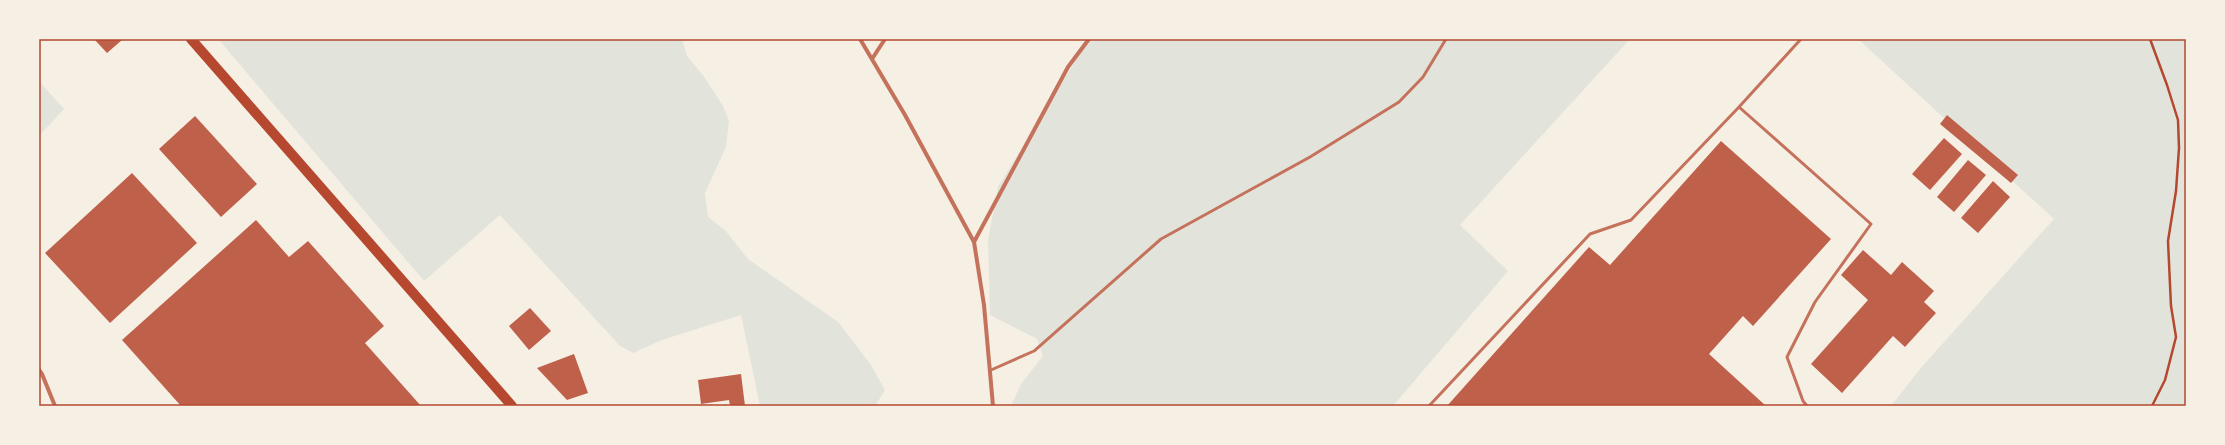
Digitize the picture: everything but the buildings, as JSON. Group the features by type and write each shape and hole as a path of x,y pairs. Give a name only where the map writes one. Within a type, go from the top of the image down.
{"main road":[{"path":"192,39 512,406"}],"street":[{"path":"860,39 974,242 984,305 991,370 992,406"},
{"path":"872,59 885,39"},
{"path":"974,242 1068,67 1089,39"},
{"path":"39,370 55,406"}],"lane":[{"path":"991,370 1034,351 1161,239 1310,157 1399,102 1423,77 1446,39"},
{"path":"1430,406 1590,234 1631,220 1739,107 1801,39"},
{"path":"1739,107 1871,224 1815,302 1787,357 1803,401 1807,406"}],"path":[{"path":"2150,39 2178,120 2179,148 2176,191 2168,241 2171,306 2176,338 2165,380 2152,406"}],"shaded area":[{"path":"682,39 687,56 705,78 723,106 729,121 726,147 705,193 708,217 725,230 748,259 838,322 871,365 885,390 875,406 760,406 741,315 662,340 633,353 620,346 500,215 424,281 219,40"},
{"path":"1089,39 1630,39 1460,225 1508,271 1393,406 1011,406 1021,384 1043,356 1037,339 990,315 988,240 998,187"},
{"path":"1858,39 2186,39 2186,406 1891,406 1919,370 2054,219"},
{"path":"39,81 64,109 39,136"}]}
